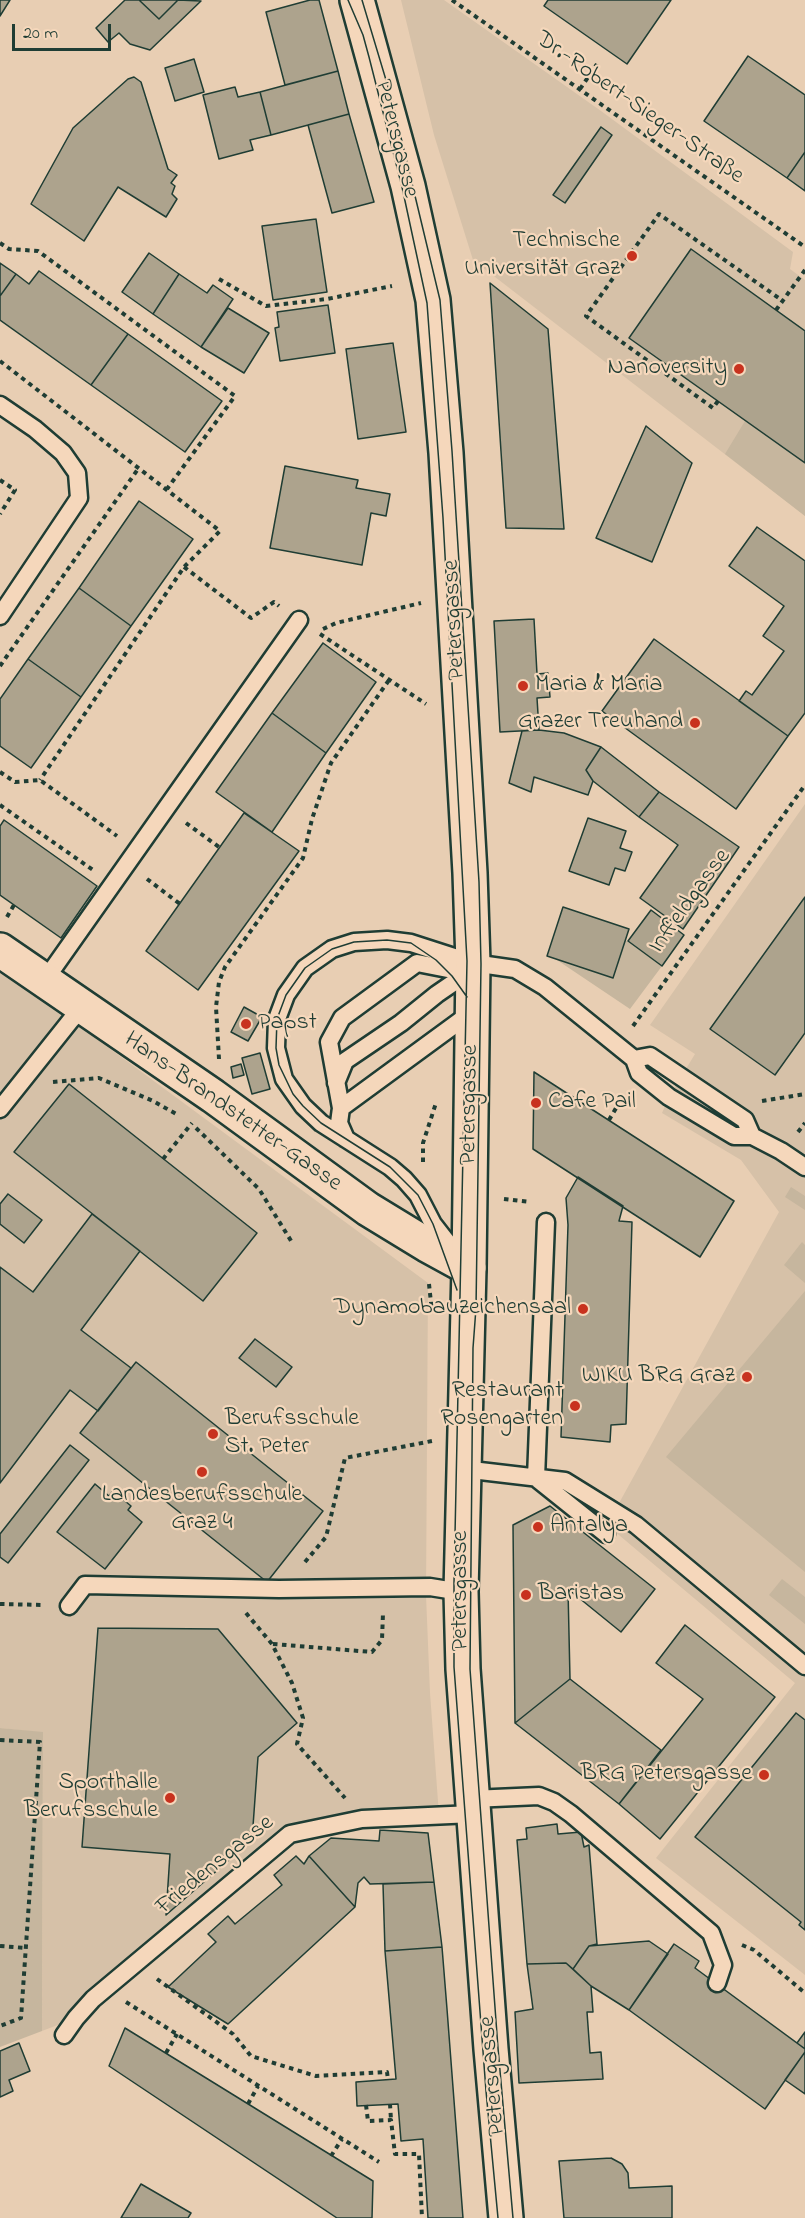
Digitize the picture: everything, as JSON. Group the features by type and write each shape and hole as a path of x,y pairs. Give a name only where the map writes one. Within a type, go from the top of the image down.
{"main road":[{"name":"Petersgasse","path":"357,0 408,186 433,300 450,519 471,873 473,969 461,1592 463,1669 506,2218"},
{"name":"Hans-Brandstetter-Gasse","path":"0,950 213,1096 369,1209 469,1268"}],"lane":[{"path":"0,405 35,429 63,453 77,473 79,498 0,616"},
{"path":"45,980 299,620"},
{"path":"469,1268 433,1224 418,1195 404,1179 390,1167 321,1123 303,1106 284,1079 276,1048 277,1019 286,995 305,968 332,949 354,942 387,940 411,943 473,969"},
{"path":"346,1139 339,1123 341,1108 329,1042 342,1018 417,963 473,969 515,969 545,987 628,1054 639,1073 669,1097 734,1136 752,1136 782,1151 805,1167"},
{"path":"336,1083 345,1061 473,969"},
{"path":"0,1109 82,1008"},
{"path":"341,1108 472,1012"},
{"path":"536,1478 546,1222"},
{"path":"463,1468 565,1481 629,1520 805,1666"},
{"path":"536,1478 606,1534"},
{"path":"69,1606 85,1585 279,1588 430,1587 461,1592"},
{"name":"Friedensgasse","path":"64,2035 76,2018 105,1989 290,1834 362,1819 539,1796 554,1802 570,1814 711,1933"},
{"path":"711,1933 723,1965 717,1983"}],"path":[{"name":"Dr.-Robert-Sieger-Straße","path":"452,0 805,247"},
{"path":"580,89 597,64"},
{"path":"718,401 713,408 586,316 658,213 783,301"},
{"path":"0,243 9,249 38,250 235,396 167,489"},
{"path":"776,310 805,270"},
{"path":"219,279 266,306 327,299 392,286"},
{"path":"0,361 220,531 184,567 40,780"},
{"path":"0,666 138,469"},
{"path":"0,480 15,490 0,514"},
{"path":"184,567 251,618 274,602 299,620"},
{"path":"421,603 336,623 317,632 426,704"},
{"path":"219,1063 216,1006 219,982 225,967 303,858 312,819 331,763 389,680"},
{"path":"0,772 15,782 40,780 137,851"},
{"name":"Inffeldgasse","path":"628,1054 635,1021 805,785"},
{"path":"0,805 113,885"},
{"path":"185,822 219,848"},
{"path":"145,878 180,904"},
{"path":"20,1084 99,1078 153,1101 191,1124 259,1189 293,1244"},
{"path":"762,1101 805,1094"},
{"path":"609,1120 622,1098"},
{"path":"423,1167 423,1143 434,1108"},
{"path":"163,1159 196,1118"},
{"path":"428,1275 432,1316"},
{"path":"279,1588 303,1565 326,1537 345,1458 432,1441"},
{"path":"272,1644 372,1652 382,1640 385,1587"},
{"path":"0,1604 69,1606"},
{"path":"255,1623 272,1644 292,1683 303,1718 297,1744 351,1806"},
{"path":"0,1740 40,1742 21,2018 0,2026"},
{"path":"711,1933 754,1950 805,1993"},
{"path":"0,1946 26,1948"},
{"path":"138,1961 156,1978 233,2034 251,2056 316,2076 387,2072 388,2079"},
{"path":"105,1989 379,2162"},
{"path":"166,2053 177,2034"},
{"path":"248,2104 258,2086"},
{"path":"390,2104 395,2154 418,2154 422,2218"},
{"path":"366,2105 368,2121 391,2120"},
{"path":"332,2156 342,2139"}],"shaded area":[{"name":"Technische Universität Graz","path":"401,0 444,0 601,111 793,252 790,269 805,280 805,516 473,260 434,135"},
{"path":"745,421 805,463 805,516 725,454"},
{"path":"805,804 805,1975 656,1858 795,1683 607,1525 779,1212 741,1160 662,1113 695,1054 650,1025"},
{"path":"625,941 662,966 630,1009 554,958 612,978"},
{"name":"Berufsschule St. Peter","path":"0,973 71,1020 428,1283 426,1595 439,1815 290,1834 76,2018 42,2031 43,1733 0,1728"},
{"path":"791,1187 805,1196 805,1210 785,1197"},
{"path":"802,1242 805,1245 805,1283 784,1265"},
{"path":"805,1291 805,1572 666,1457"},
{"path":"782,1579 805,1597 805,1624 769,1595"},
{"path":"0,1728 43,1732 42,2031 0,2047"}],"building":[{"path":"0,0 10,0 0,16"},
{"path":"125,0 139,0 159,19 178,0 201,1 150,50 130,44 119,33 108,42 96,28"},
{"path":"139,0 178,0 159,19"},
{"path":"310,0 319,0 338,71 285,85 266,12"},
{"path":"548,0 671,0 627,64 544,6"},
{"path":"748,56 805,95 805,152 787,178 704,121"},
{"path":"194,59 204,92 175,101 165,68"},
{"path":"338,71 349,114 271,135 260,92"},
{"path":"134,77 141,82 168,169 177,175 171,183 175,186 172,194 177,199 166,217 118,187 84,241 31,204 73,128 128,79"},
{"path":"235,87 238,97 260,92 271,135 250,140 253,150 219,159 203,95"},
{"path":"349,114 374,202 332,213 308,125"},
{"path":"601,127 612,135 565,203 553,195"},
{"path":"805,152 805,191 787,178"},
{"path":"316,219 327,292 273,300 262,226"},
{"name":"Nanoversity","path":"691,249 805,331 805,463 629,338"},
{"path":"149,253 179,274 153,314 122,292"},
{"path":"0,263 16,274 0,296"},
{"path":"39,271 128,334 91,385 0,320 0,296 16,274 29,284"},
{"path":"179,274 207,293 213,285 233,299 201,347 153,314"},
{"path":"490,283 548,329 564,529 506,528"},
{"path":"328,305 335,353 280,361 275,328 279,327 277,312"},
{"path":"228,308 269,333 244,373 201,347"},
{"path":"128,334 222,401 185,452 91,385"},
{"path":"393,343 406,432 358,439 346,349"},
{"path":"646,426 692,463 652,562 596,538"},
{"path":"285,466 358,480 356,488 390,494 386,516 371,513 362,565 270,548"},
{"path":"139,501 193,539 131,626 79,588"},
{"path":"757,527 805,561 805,713 788,736 739,701 746,691 752,695 784,651 763,636 784,606 729,566"},
{"path":"79,588 131,626 81,697 28,659"},
{"name":"Maria & Maria","path":"534,619 537,674 548,673 550,697 537,698 539,730 500,732 494,621"},
{"name":"Grazer Treuhand","path":"654,639 788,736 736,809 602,711"},
{"path":"323,643 376,682 326,753 272,713"},
{"path":"28,659 81,697 31,768 0,746 0,699"},
{"path":"272,713 326,753 272,832 216,792"},
{"path":"539,730 564,733 601,747 586,770 593,781 588,795 534,777 531,792 509,783 522,731"},
{"path":"601,747 659,792 639,817 593,781 586,770"},
{"path":"659,792 739,847 683,929 640,898 678,845 639,817"},
{"path":"244,813 299,851 198,990 146,951"},
{"path":"588,818 626,831 620,848 632,852 625,871 615,868 609,885 569,871"},
{"path":"4,820 97,886 61,938 0,895 0,826"},
{"path":"805,897 805,1033 775,1075 710,1029"},
{"path":"563,907 629,929 613,978 547,956"},
{"path":"651,910 684,935 662,966 628,941"},
{"name":"Papst","path":"244,1007 262,1017 248,1041 231,1032"},
{"path":"260,1053 270,1089 252,1094 242,1058"},
{"path":"241,1064 244,1075 233,1078 231,1067"},
{"path":"534,1072 734,1201 700,1257 533,1149"},
{"path":"69,1084 257,1233 203,1301 14,1152"},
{"path":"578,1177 623,1206 619,1221 632,1222 626,1424 611,1425 610,1442 561,1437 568,1225 566,1198"},
{"path":"8,1194 42,1220 24,1243 0,1224 0,1204"},
{"path":"92,1214 140,1251 81,1330 131,1368 98,1411 70,1390 0,1483 0,1267 33,1292"},
{"path":"255,1339 292,1367 276,1387 239,1358"},
{"name":"Landesberufsschule Graz 4","path":"136,1362 323,1511 267,1582 80,1433"},
{"path":"70,1445 89,1460 8,1563 0,1557 0,1534"},
{"path":"95,1484 109,1496 113,1491 131,1506 128,1510 142,1522 105,1569 57,1532"},
{"path":"550,1506 655,1589 621,1632 568,1589 570,1679 515,1723 513,1525"},
{"path":"685,1625 775,1697 660,1839 619,1804 703,1699 656,1663"},
{"name":"Sporthalle Berufsschule","path":"98,1628 218,1629 297,1723 258,1757 252,1840 166,1915 170,1854 82,1847"},
{"path":"570,1679 661,1750 619,1804 515,1723"},
{"path":"796,1713 805,1720 805,1930 799,1925 801,1922 695,1837"},
{"path":"557,1824 558,1834 581,1832 584,1847 589,1845 597,1944 589,1946 573,1969 566,1963 527,1964 517,1840 527,1839 526,1828"},
{"path":"380,1830 428,1833 434,1882 370,1884 364,1877 358,1883 355,1907 309,1856 331,1838 379,1841"},
{"path":"296,1856 304,1864 309,1856 355,1907 228,2024 168,1987 216,1942 208,1934 228,1916 235,1924 282,1885 274,1875"},
{"path":"434,1882 442,1947 385,1951 383,1884"},
{"path":"649,1941 668,1954 629,2010 591,1986 573,1969 589,1946"},
{"path":"674,1944 699,1961 695,1968 805,2049 765,2109 629,2010"},
{"path":"442,1947 463,2218 428,2218 423,2139 401,2141 398,2104 357,2106 356,2082 396,2079 385,1951"},
{"path":"566,1963 591,1986 593,2012 587,2012 590,2053 601,2052 603,2079 519,2083 515,2012 533,2009 527,1964"},
{"path":"125,2028 373,2181 372,2218 337,2218 109,2066"},
{"path":"805,2032 805,2049 797,2043"},
{"path":"19,2043 30,2071 9,2080 13,2091 0,2097 0,2051"},
{"path":"805,2052 805,2094 785,2080"},
{"path":"611,2158 622,2164 628,2173 629,2188 672,2186 672,2218 564,2218 559,2161"},
{"path":"141,2184 191,2213 188,2218 121,2218"}],"tram line":[{"path":"348,0 363,35 369,57 402,187 427,303 443,518 467,961 454,1667 486,2091 498,2218"},
{"path":"362,0 392,100 440,300 452,451 479,882 481,964 476,1308 473,1348 470,1669 513,2218"},
{"path":"457,1290 433,1224 418,1195 390,1167 321,1123 303,1106 293,1094 279,1065 276,1048 277,1019 286,995 305,968 332,949 354,942 387,940 411,943 436,960 452,976 467,997"}],"place":[{"name":"Technische Universität Graz","path":"632,256"},
{"name":"Nanoversity","path":"739,369"},
{"name":"Maria & Maria","path":"523,686"},
{"name":"Grazer Treuhand","path":"695,723"},
{"name":"Papst","path":"246,1024"},
{"name":"Cafe Pail","path":"536,1103"},
{"name":"Dynamobauzeichensaal","path":"583,1309"},
{"name":"WIKU BRG Graz","path":"747,1377"},
{"name":"Restaurant Rosengarten","path":"575,1406"},
{"name":"Berufsschule St. Peter","path":"213,1434"},
{"name":"Landesberufsschule Graz 4","path":"202,1472"},
{"name":"Antalya","path":"538,1527"},
{"name":"Baristas","path":"526,1595"},
{"name":"BRG Petersgasse","path":"764,1775"},
{"name":"Sporthalle Berufsschule","path":"170,1798"}]}
